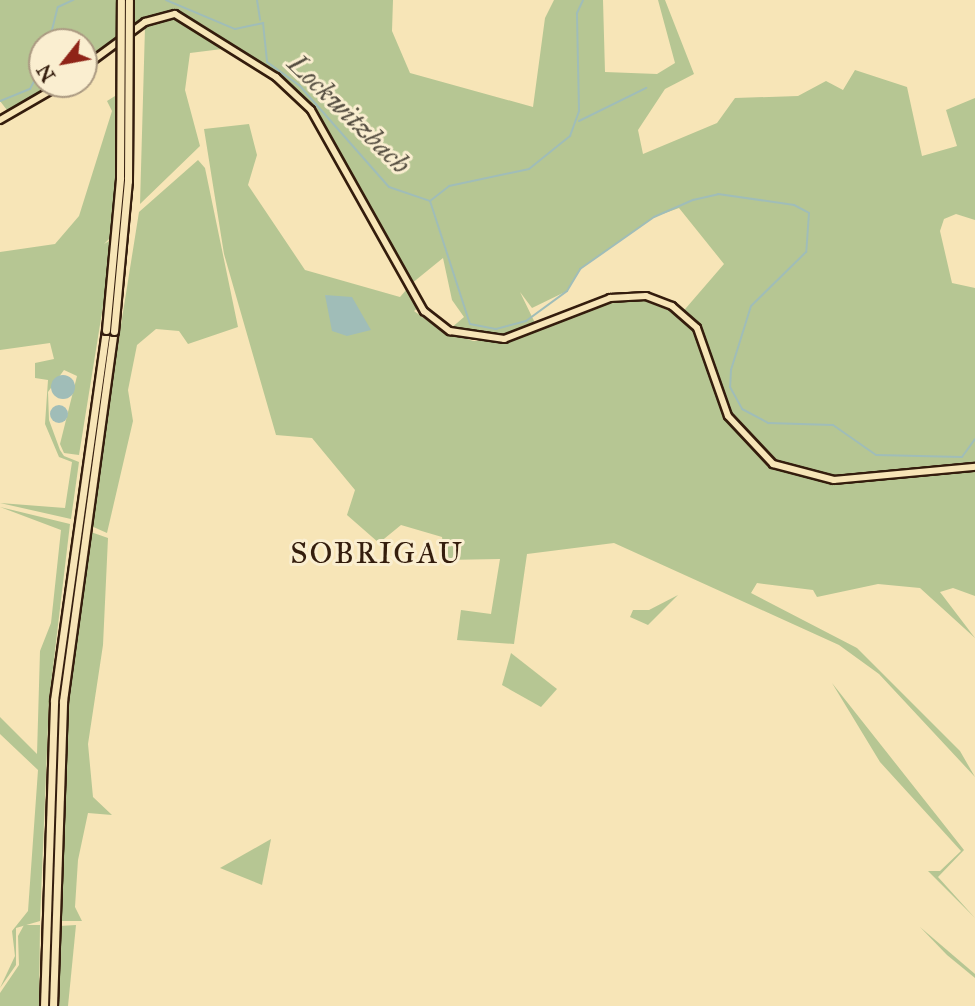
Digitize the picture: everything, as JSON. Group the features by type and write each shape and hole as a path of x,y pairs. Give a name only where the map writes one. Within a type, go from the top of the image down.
{"highway":[{"path":"44,1006 55,688 110,330 120,178 121,0"},
{"path":"52,1006 63,701 128,181 130,0"}],"main road":[{"path":"98,57 145,22 175,14 276,77 311,110 424,311 450,331 504,339 610,298 646,296 672,306 697,328 728,416 774,464 834,480 975,467"},
{"path":"0,120 38,98"}],"green space":[{"path":"0,0 393,0 392,31 410,73 533,107 545,18 554,0 603,0 605,72 657,74 675,63 658,0 665,0 694,74 665,89 638,130 643,154 717,123 735,98 798,96 826,81 843,90 855,70 907,87 922,156 957,146 946,110 975,98 975,220 956,214 944,219 940,231 952,283 975,288 975,596 953,588 940,592 975,638 920,588 878,584 817,597 813,590 757,583 751,593 857,648 960,751 975,777 879,674 839,645 614,543 527,554 514,644 457,640 461,610 491,614 500,559 445,560 442,537 401,525 379,543 347,515 355,490 312,438 276,435 224,254 204,129 249,124 257,155 248,185 305,270 400,297 407,289 418,308 414,311 439,329 473,341 505,341 601,305 640,299 680,315 724,264 679,208 654,217 580,269 567,291 532,308 520,292 536,325 503,336 450,329 464,317 452,300 443,258 411,284 313,109 278,74 200,23 166,12 98,55 98,28 28,28 28,98 36,98 10,114 0,101","holes":["325,295 356,306 370,330"]},
{"path":"172,17 230,48 190,53 185,90 200,146 140,204 145,27"},
{"path":"125,41 126,81 118,215 116,232 104,244 114,238 79,455 64,453 60,444 77,376 64,370 48,392 49,420 60,450 64,456 79,462 71,519 0,503 65,508 72,462 59,457 45,424 48,380 35,378 35,363 54,359 50,343 0,350 0,252 55,244 79,216 112,111 107,101 123,91 119,44"},
{"path":"198,160 205,168 238,327 188,344 179,331 156,329 137,345 128,390 133,421 107,533 89,525 139,212"},
{"path":"0,507 70,524 49,701 40,921 16,928 16,965 0,988 15,956 12,931 28,911 38,770 0,734 0,717 37,754 40,651 51,623 61,530"},
{"path":"88,531 108,538 103,645 88,744 93,797 112,815 88,813 78,860 75,907 82,921 59,921 69,698"},
{"path":"678,595 648,625 630,617 633,610 649,610"},
{"path":"511,653 557,689 541,707 502,685"},
{"path":"832,683 964,850 938,877 975,918 928,871 940,871 961,851 880,762"},
{"path":"271,839 262,885 220,868"},
{"path":"24,925 40,925 39,1006 0,1006 0,993 19,965 18,936"},
{"path":"76,925 68,1006 58,1006 59,926"},
{"path":"920,927 975,974 975,978 947,955"}],"water":[{"path":"325,295 352,297 371,330 347,336 332,331"},
{"path":"63,375 72,378 75,387 72,396 63,399 54,396 51,387 54,378"},
{"path":"59,405 65,408 68,414 65,420 59,423 53,420 50,414 53,408"}],"waterway":[{"name":"Lockwitzbach","path":"53,28 58,7 73,0"},
{"name":"Lockwitzbach","path":"166,0 235,29 263,23 267,62 299,85 389,187 430,201 470,324 496,329 526,321 567,291 580,269 654,217 693,200 718,194 794,205 809,213 806,252 751,306 731,370 730,387 742,409 768,423 833,425 876,455 962,457 975,439"},
{"path":"257,0 260,20"},
{"path":"430,201 449,186 529,169 570,136 579,111 577,13 583,0"},
{"path":"579,121 646,88"},
{"name":"Lockwitzbach","path":"0,101 28,90"}],"district":[{"name":"SOBRIGAU","path":"377,553"}]}
